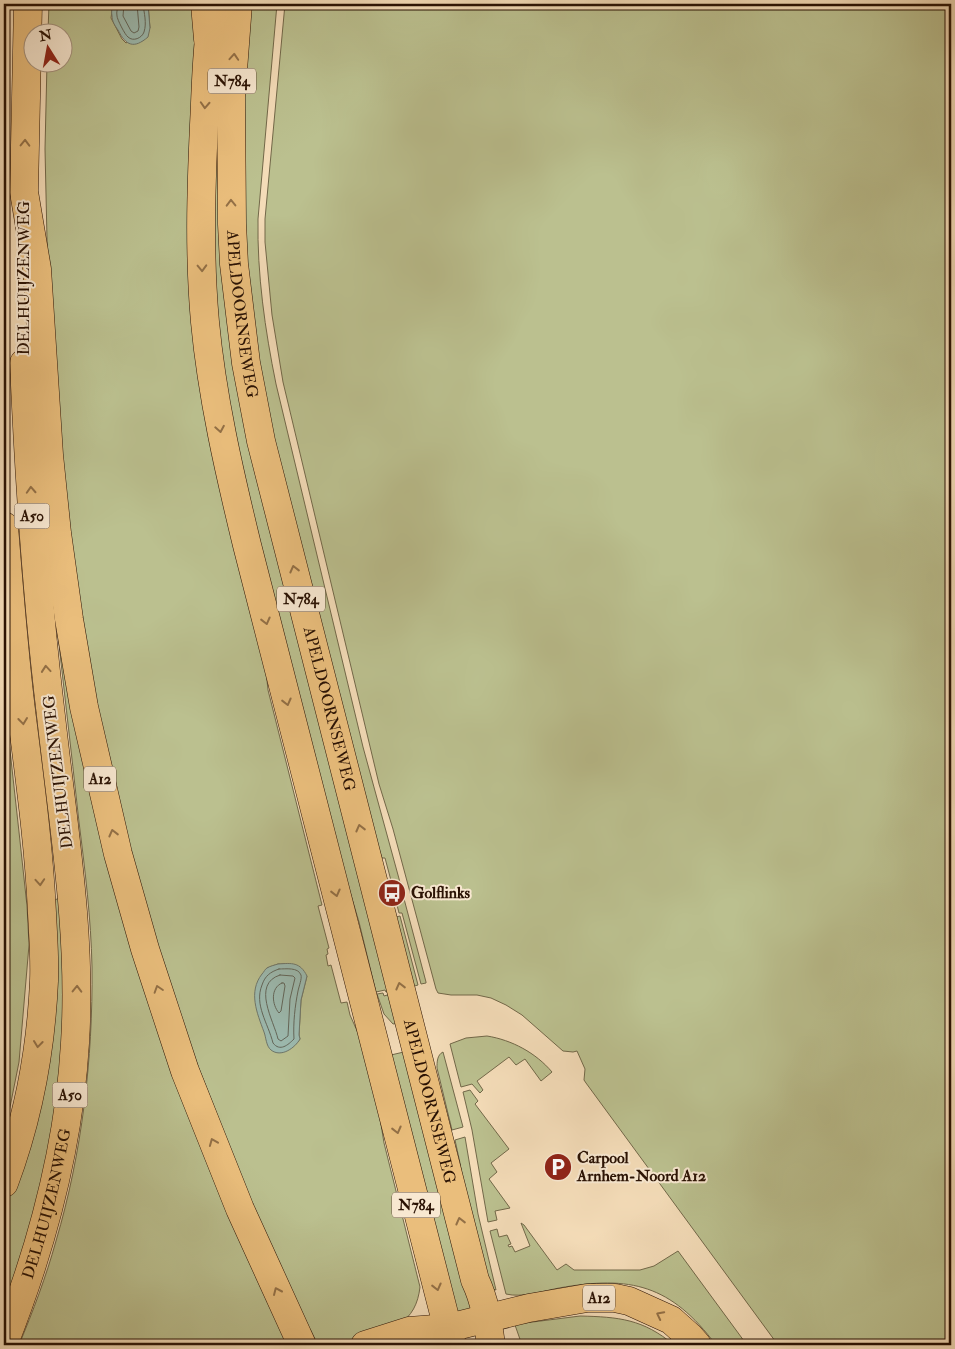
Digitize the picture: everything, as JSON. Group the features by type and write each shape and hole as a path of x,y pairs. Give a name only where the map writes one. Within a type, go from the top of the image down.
{"main road":[{"name":"A50","path":"24,192 28,4"},
{"path":"204,4 208,39"},
{"name":"APELDOORNSEWEG","path":"214,4 208,39 201,191 201,250 205,322 217,410 247,545 450,1336"},
{"name":"APELDOORNSEWEG","path":"238,4 231,97 232,224 234,264 246,363 261,441 475,1280 482,1295 488,1318 491,1345"},
{"name":"A12","path":"24,192 37,270 49,455 60,552 69,620 84,707 100,783 145,949 185,1070 240,1210 299,1341"},
{"name":"DELHUIJZENWEG","path":"4,1342 46,1222 66,1126 76,1042 77,984 75,932 67,839 50,715 32,527 21,274 24,192"},
{"name":"DELHUIJZENWEG","path":"4,526 19,690 40,869 44,945 44,980 36,1054 21,1128 4,1183"},
{"path":"374,1042 412,1033"},
{"name":"A12","path":"488,1318 507,1312 588,1298 614,1298 629,1301 670,1320 697,1345"},
{"path":"365,1345 409,1331 450,1336 488,1318"}],"green space":[{"path":"49,4 113,4 111,18 126,43 150,28 148,4 197,4 194,153 268,690 322,905 318,906 329,948 326,955 328,966 331,965 341,1003 347,1002 350,1015 370,1060 384,1143 420,1287 414,1309 398,1325 333,1345 318,1345 310,1329 306,1327 269,1248 173,1002 111,781 79,615 53,381 45,149 47,72 72,72 72,22 48,22","holes":["278,964 290,964 307,976 301,1000 300,1039 290,1049 277,1052 269,1046 266,1036 267,968"]},
{"path":"221,4 225,4 223,211 393,991 376,992 359,922 326,821 220,374 210,187"},
{"path":"248,4 277,4 258,219 260,281 268,343 276,384 363,747 401,886 393,888 385,858 382,858 372,830 264,421 240,210"},
{"path":"285,4 951,4 951,1345 778,1345 586,1083 584,1080 585,1069 577,1051 563,1051 522,1015 491,998 477,995 438,993 436,989 379,784 283,382 272,315 265,242 265,219"},
{"path":"54,599 95,785 292,1345 19,1345 44,1281 73,1174 88,1071 92,1002 89,912"},
{"path":"4,696 27,906 29,945 19,1062 4,1133"},
{"path":"403,895 426,983 421,984 402,913 399,913 395,897"},
{"path":"63,896 68,997 51,1157 4,1314 4,1211 26,1149 51,902"},
{"path":"400,916 418,985 411,987 396,917"},
{"path":"383,993 384,996 394,993 401,1023 393,1024 384,1014 377,994"},
{"path":"487,1036 523,1048 539,1059 552,1072 541,1081 525,1059 516,1065 509,1057 477,1081 483,1090 480,1093 472,1084 461,1087 450,1044 466,1038"},
{"path":"408,1051 482,1311 453,1314 391,1055"},
{"path":"443,1052 463,1127 452,1130 437,1068 438,1057"},
{"path":"470,1090 478,1101 475,1104 509,1149 491,1163 497,1172 489,1179 510,1208 495,1211 497,1220 488,1222 472,1130 463,1092"},
{"path":"465,1137 478,1214 496,1290 493,1289 472,1236 455,1140"},
{"path":"521,1223 557,1270 566,1264 574,1270 640,1270 654,1266 678,1251 747,1345 716,1345 683,1309 666,1297 648,1289 608,1283 585,1284 526,1295 506,1294 490,1231 497,1229 499,1237 507,1235 511,1244 508,1245 509,1247 512,1246 515,1252 530,1246"},
{"path":"580,1316 607,1317 630,1321 663,1336 674,1345 522,1345 515,1325"}],"water":[{"path":"113,4 148,4 150,28 148,37 134,44 124,40 113,20"},
{"path":"278,964 295,964 307,976 301,1000 300,1039 291,1049 279,1053 271,1050 268,1046 255,1003 255,988 258,981 266,968"}],"place":[{"name":"Golflinks","path":"392,893"},
{"name":"Carpool Arnhem-Noord A12","path":"558,1167"}]}
